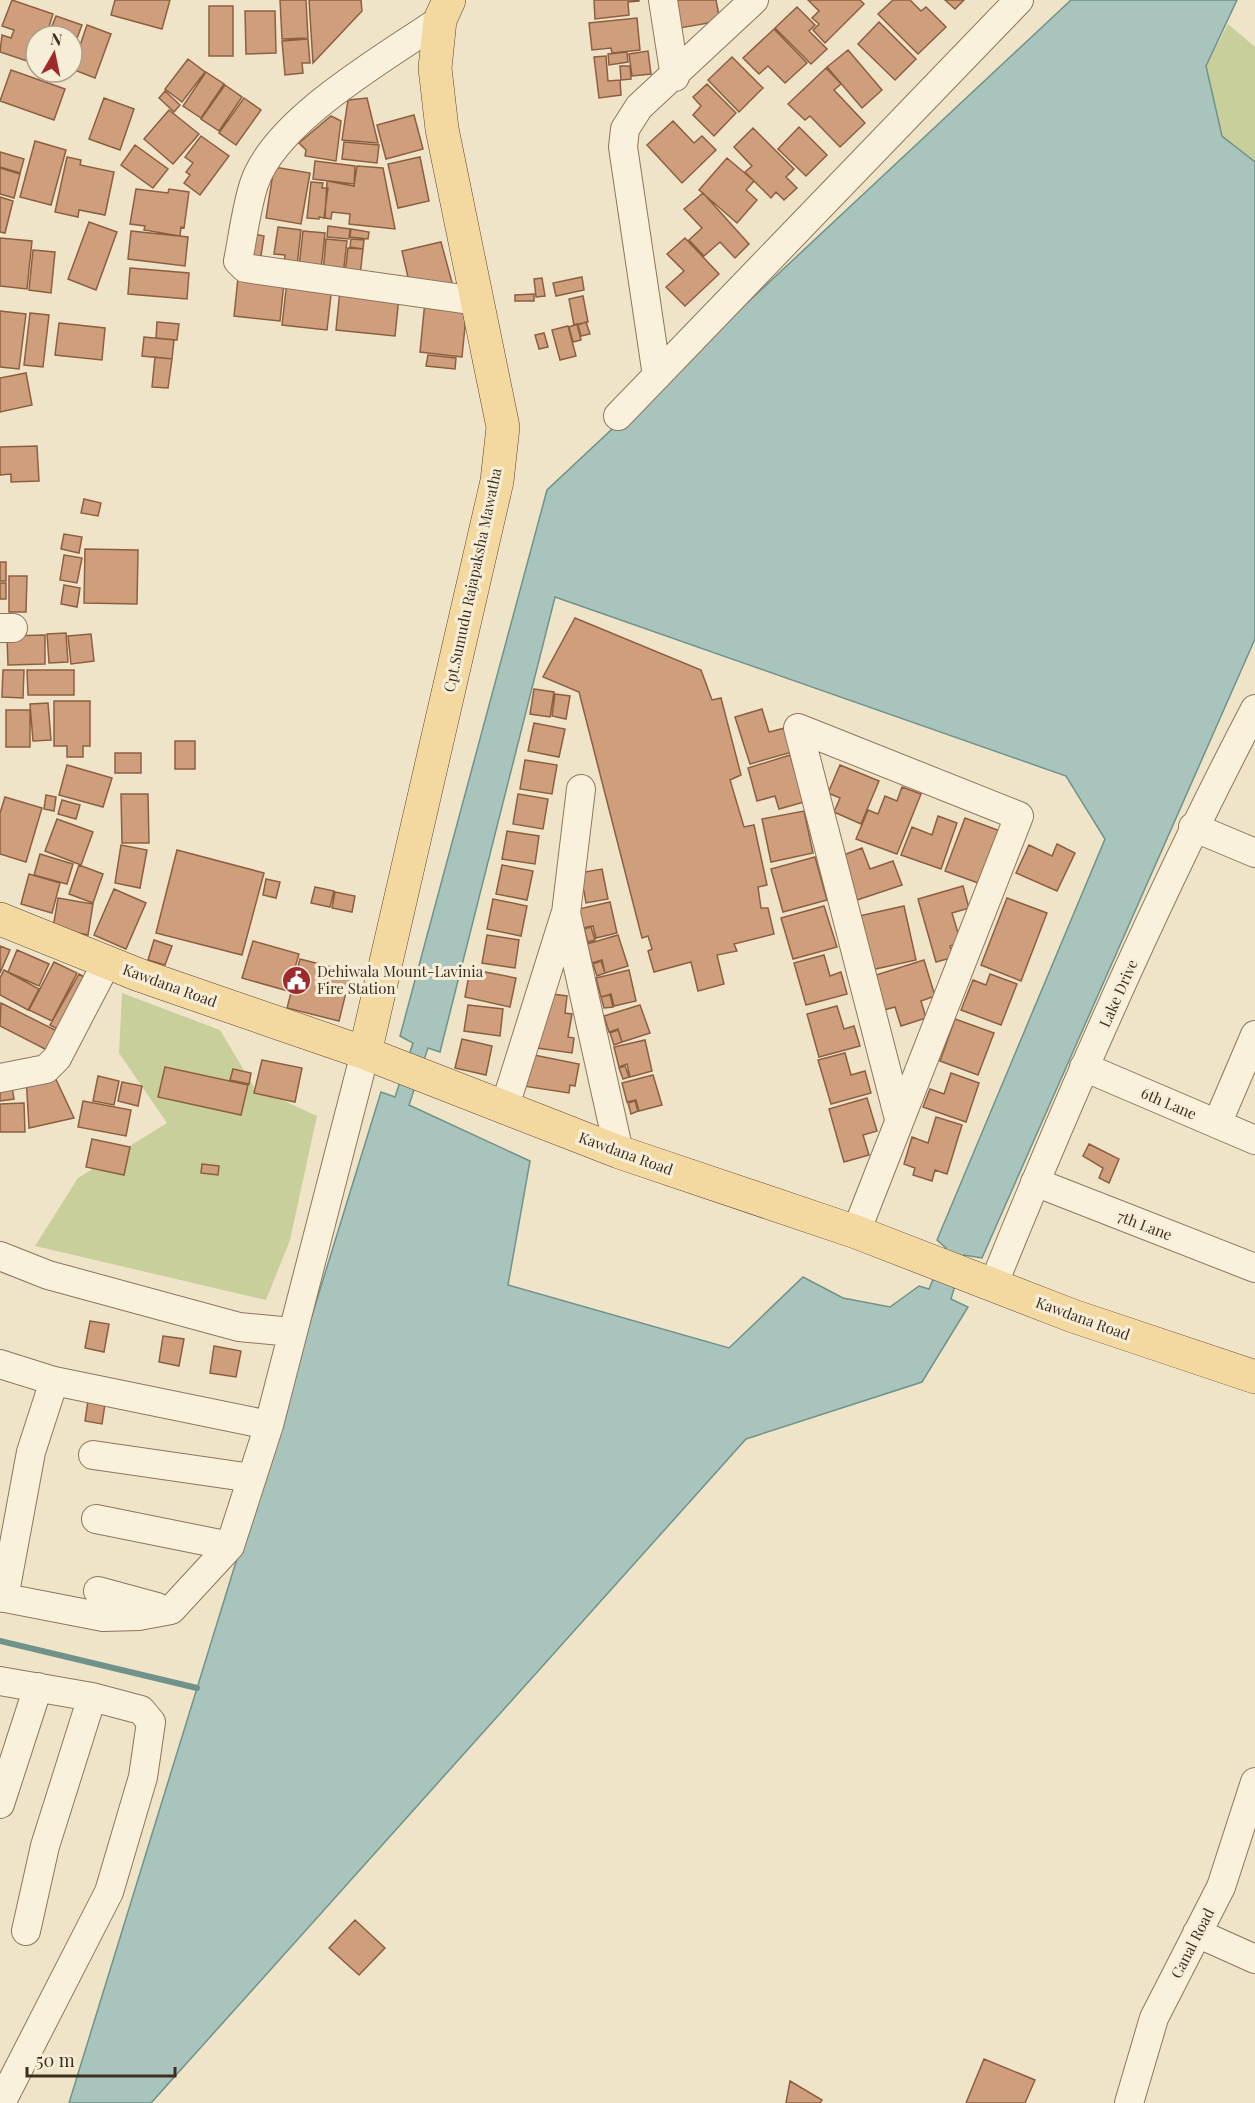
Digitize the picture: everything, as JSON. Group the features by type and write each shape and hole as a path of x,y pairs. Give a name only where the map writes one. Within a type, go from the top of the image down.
{"main road":[{"name":"Cpt.Sumudu Rajapaksha Mawatha","path":"374,1057 496,481 502,427 442,129 435,68 445,10"},
{"name":"Kawdana Road","path":"0,919 107,962 505,1106 619,1152 856,1232 981,1278 1073,1316 1255,1377"}],"street":[{"path":"663,0 675,76"},
{"path":"657,376 623,147 625,129 639,107 675,76 754,0"},
{"path":"618,416 1019,0"},
{"path":"445,10 312,110 270,152 254,184 238,261 245,268 477,302"},
{"name":"Lake Drive","path":"981,1278 1035,1182 1084,1067 1193,827 1255,709"},
{"path":"856,1232 898,1119 1019,816 798,728 898,1119"},
{"path":"505,1106 566,913 581,789"},
{"path":"1193,827 1255,853"},
{"path":"566,913 619,1152"},
{"path":"0,1078 46,1069 107,962"},
{"path":"1217,1124 1255,1035"},
{"path":"54,1381 31,1452 2,1598 103,1617 139,1616 171,1610 230,1546 269,1425 292,1332 374,1057"},
{"name":"6th Lane","path":"1084,1067 1255,1140"},
{"name":"7th Lane","path":"1035,1182 1255,1268"},
{"path":"0,1256 48,1275 239,1327 292,1332"},
{"path":"0,1364 54,1381 269,1425"},
{"path":"93,1455 252,1478"},
{"path":"96,1519 230,1546"},
{"path":"98,1591 171,1610"},
{"path":"0,1681 92,1697 141,1710 151,1722 143,1777 109,1892 1,2103"},
{"path":"0,1804 38,1687"},
{"path":"26,1931 45,1846 92,1697"},
{"name":"Canal Road","path":"1129,2103 1154,2019 1221,1887 1255,1782"},
{"path":"1197,1933 1255,1959"}],"green space":[{"path":"1228,24 1255,47 1255,162 1222,136 1206,66"},
{"path":"122,993 220,1030 254,1087 317,1116 290,1240 266,1300 35,1246 78,1178 167,1123 119,1053"}],"water":[{"path":"1071,0 1237,0 1206,66 1222,136 1255,162 1255,639 982,1258 964,1255 951,1299 968,1307 922,1382 746,1439 151,2103 69,2103 381,1092 395,1097 413,1043 400,1036 547,490","holes":["555,597 1066,776 1105,839 937,1240 946,1248 929,1289 919,1286 890,1307 843,1298 803,1277 729,1348 508,1285 530,1161 409,1105 428,1048 440,1052"]}],"building":[{"path":"12,0 53,14 50,24 24,24 24,60 0,52 2,35 11,38 14,30 2,26"},
{"path":"115,0 170,0 162,29 111,15"},
{"path":"280,0 306,0 308,38 282,39"},
{"path":"309,0 361,0 362,11 313,63"},
{"path":"594,0 639,1 628,2 629,15 595,19"},
{"path":"675,0 716,0 720,21 680,28"},
{"path":"808,0 860,0 864,4 825,43 813,30 819,24 812,18 819,11"},
{"path":"893,0 910,0 921,11 926,7 946,27 918,54 878,14"},
{"path":"945,0 964,0 955,9"},
{"path":"209,6 233,6 233,56 209,56"},
{"path":"797,7 815,25 809,31 827,49 811,64 775,28"},
{"path":"245,11 275,11 276,53 246,54"},
{"path":"56,16 79,24 53,24"},
{"path":"637,18 640,50 612,53 611,48 592,50 589,23"},
{"path":"879,22 916,59 895,80 858,44"},
{"path":"87,25 111,34 95,78 84,74 84,34"},
{"path":"774,29 807,63 785,83 768,66 759,74 743,58"},
{"path":"308,39 310,63 302,63 303,73 285,75 282,41"},
{"path":"848,50 882,90 862,108 827,67"},
{"path":"648,51 651,74 632,76 629,54"},
{"path":"627,52 628,62 609,65 608,54"},
{"path":"606,56 608,81 620,80 621,95 599,98 594,57"},
{"path":"732,57 763,88 739,112 708,80"},
{"path":"188,59 205,72 182,102 165,89"},
{"path":"620,66 630,66 631,79 621,80"},
{"path":"826,68 841,84 834,90 865,123 840,147 810,116 805,120 788,104"},
{"path":"11,70 24,75 24,84 51,84 65,89 54,120 0,101"},
{"path":"206,72 224,84 201,118 183,106"},
{"path":"707,84 736,113 714,136 693,115 701,106 693,97"},
{"path":"225,85 242,97 219,131 201,119"},
{"path":"165,91 180,105 174,112 159,98"},
{"path":"104,98 134,109 120,150 89,139"},
{"path":"244,98 261,110 236,145 219,133"},
{"path":"367,98 378,143 342,140 348,100"},
{"path":"169,110 199,134 173,164 144,139"},
{"path":"414,115 423,149 386,159 377,125"},
{"path":"331,116 341,121 336,161 305,156 306,150 299,143"},
{"path":"673,121 694,143 702,136 716,150 682,183 647,145"},
{"path":"799,127 827,155 806,176 778,149"},
{"path":"753,128 794,169 786,177 797,188 784,200 776,192 771,198 745,172 752,166 734,147"},
{"path":"201,136 229,156 200,195 184,183 190,175 186,172 193,163 185,157"},
{"path":"35,141 66,150 51,205 20,197"},
{"path":"344,142 379,145 377,163 342,159"},
{"path":"135,145 168,169 153,188 121,165"},
{"path":"0,152 24,159 20,173 0,167"},
{"path":"67,157 81,160 80,165 114,172 105,215 79,210 78,217 55,212"},
{"path":"420,157 429,201 398,208 388,164"},
{"path":"727,158 754,181 746,190 757,200 737,223 699,190"},
{"path":"315,161 355,166 354,184 313,179"},
{"path":"357,166 383,168 395,229 349,224 350,214 332,212 331,219 325,218 327,181 354,186"},
{"path":"274,167 310,173 301,224 266,218"},
{"path":"0,168 20,174 14,198 0,194"},
{"path":"311,182 323,183 322,188 328,188 324,218 307,218"},
{"path":"136,189 168,193 169,189 189,192 184,228 181,227 180,236 144,230 145,226 130,224"},
{"path":"703,193 749,244 735,258 720,242 704,256 689,240 702,228 684,209"},
{"path":"0,197 13,201 5,233 0,232"},
{"path":"89,222 117,232 96,290 68,279"},
{"path":"328,226 350,229 349,239 327,237"},
{"path":"278,227 301,230 297,266 284,264 285,255 274,254"},
{"path":"351,229 369,232 368,239 350,237"},
{"path":"131,231 188,237 185,266 128,259"},
{"path":"303,231 325,233 321,270 299,267"},
{"path":"249,233 264,236 260,262 245,259"},
{"path":"0,238 32,241 27,289 0,286"},
{"path":"685,238 719,274 685,306 666,287 684,271 667,254"},
{"path":"326,239 347,241 343,275 323,273"},
{"path":"351,239 364,240 363,249 350,247"},
{"path":"441,242 454,290 410,286 402,251"},
{"path":"348,248 363,249 360,276 345,274"},
{"path":"33,250 55,252 51,293 29,290"},
{"path":"130,268 189,273 187,299 128,294"},
{"path":"582,277 584,290 556,296 553,283"},
{"path":"238,278 284,283 280,321 234,316"},
{"path":"542,278 545,296 536,297 534,279"},
{"path":"287,281 332,286 327,330 282,325"},
{"path":"340,290 399,297 395,336 336,330"},
{"path":"534,294 534,301 515,301 515,295"},
{"path":"583,296 588,322 574,325 569,299"},
{"path":"425,301 467,306 462,357 420,352"},
{"path":"0,311 26,314 19,369 0,367"},
{"path":"30,313 49,315 43,367 24,365"},
{"path":"157,322 179,324 177,340 156,338"},
{"path":"586,322 590,334 581,336 578,325"},
{"path":"59,323 105,328 102,360 55,355"},
{"path":"577,324 581,340 573,342 569,327"},
{"path":"568,326 576,356 560,360 552,330"},
{"path":"544,333 548,347 539,349 535,335"},
{"path":"144,337 174,340 172,359 142,356"},
{"path":"428,355 456,358 455,369 426,366"},
{"path":"155,357 172,359 168,388 152,387"},
{"path":"26,373 32,405 0,412 0,378"},
{"path":"37,446 39,481 11,482 11,474 0,475 0,447"},
{"path":"84,499 101,503 98,516 81,513"},
{"path":"64,534 82,537 79,553 61,549"},
{"path":"85,549 138,550 137,604 84,603"},
{"path":"64,555 82,558 77,583 60,580"},
{"path":"0,562 6,562 6,581 0,581"},
{"path":"9,576 27,576 26,612 9,612"},
{"path":"0,583 6,583 6,599 0,599"},
{"path":"64,585 80,588 77,607 61,604"},
{"path":"575,618 701,670 712,700 721,698 741,775 730,780 744,827 754,825 767,885 758,887 761,908 768,908 774,934 734,944 737,951 717,955 724,984 698,991 691,962 654,972 648,951 652,949 648,936 642,938 579,692 543,677"},
{"path":"66,633 68,662 49,663 47,634"},
{"path":"91,634 94,661 71,664 68,636"},
{"path":"45,635 45,664 8,665 7,636"},
{"path":"3,670 24,670 23,698 2,697"},
{"path":"27,670 74,670 74,695 28,695"},
{"path":"534,689 554,692 550,717 530,714"},
{"path":"555,694 570,696 566,719 552,716"},
{"path":"54,701 90,701 90,746 83,746 83,757 67,757 67,746 54,746"},
{"path":"48,703 51,740 33,741 30,704"},
{"path":"762,709 769,732 785,728 792,752 750,764 735,717"},
{"path":"6,710 30,710 30,747 6,747"},
{"path":"534,723 565,729 559,757 528,751"},
{"path":"175,741 195,741 195,769 175,769"},
{"path":"115,753 141,753 141,773 115,773"},
{"path":"790,755 804,802 779,809 775,796 757,801 748,768"},
{"path":"525,760 557,765 552,794 520,789"},
{"path":"67,765 112,778 103,807 59,795"},
{"path":"840,765 879,781 861,824 834,812 840,798 828,793"},
{"path":"902,787 921,794 897,854 856,839 868,810 878,814 885,796 897,801"},
{"path":"121,794 148,794 149,843 122,843"},
{"path":"518,794 548,799 543,829 513,824"},
{"path":"46,795 56,797 54,811 44,809"},
{"path":"5,797 42,808 26,862 0,854 0,813"},
{"path":"62,800 80,805 76,819 58,814"},
{"path":"804,811 813,853 771,862 762,819"},
{"path":"938,816 957,823 941,869 901,855 912,827 932,835"},
{"path":"965,818 1000,831 981,884 945,871"},
{"path":"57,819 93,832 81,865 45,851"},
{"path":"507,831 539,836 535,864 502,859"},
{"path":"1057,844 1075,853 1057,891 1016,873 1029,845 1052,856"},
{"path":"1057,844 1075,853 1057,891 1016,873 1029,845 1052,856"},
{"path":"121,845 147,850 140,888 115,883"},
{"path":"862,848 870,869 893,861 902,885 857,900 841,856"},
{"path":"177,850 264,873 242,955 156,933"},
{"path":"40,854 73,864 67,884 34,875"},
{"path":"815,857 827,900 783,912 771,869"},
{"path":"79,865 103,874 93,903 69,894"},
{"path":"502,865 533,871 527,900 496,894"},
{"path":"602,869 608,899 586,903 584,891 577,892 573,874"},
{"path":"29,874 60,883 52,913 21,904"},
{"path":"266,879 280,882 276,898 263,895"},
{"path":"963,886 969,908 952,913 961,943 950,946 954,957 936,962 918,899"},
{"path":"315,887 334,891 330,907 311,903"},
{"path":"114,889 146,903 126,949 94,935"},
{"path":"335,892 355,896 352,912 332,908"},
{"path":"58,898 93,904 88,935 53,928"},
{"path":"1007,898 1047,913 1021,981 981,965"},
{"path":"493,899 527,906 521,936 487,929"},
{"path":"610,902 617,933 596,938 593,926 583,928 579,909"},
{"path":"824,906 837,947 793,959 781,918"},
{"path":"904,906 916,960 871,970 859,916"},
{"path":"591,927 595,940 588,942 584,929"},
{"path":"487,935 519,940 515,968 482,963"},
{"path":"618,935 628,966 605,973 602,960 592,963 587,944"},
{"path":"154,940 172,946 165,965 148,960"},
{"path":"253,941 299,954 288,991 242,978"},
{"path":"0,946 10,950 0,973"},
{"path":"17,950 49,964 39,986 8,972"},
{"path":"824,955 830,976 841,972 847,994 806,1005 794,963"},
{"path":"300,959 351,972 339,1021 287,1008"},
{"path":"924,960 935,996 921,1001 926,1018 901,1026 895,1007 884,1010 873,976"},
{"path":"601,961 605,973 597,976 593,964"},
{"path":"54,962 77,973 52,1021 29,1010"},
{"path":"470,969 516,978 510,1007 465,997"},
{"path":"4,970 39,989 28,1010 0,995 0,978"},
{"path":"629,970 636,1001 614,1006 611,994 601,997 596,978"},
{"path":"79,974 91,981 63,1032 50,1025"},
{"path":"990,974 1017,984 1001,1025 961,1010 973,980 986,985"},
{"path":"545,993 567,996 565,1013 572,1014 568,1037 574,1038 572,1053 537,1048"},
{"path":"610,995 613,1007 604,1008 601,997"},
{"path":"1,1003 57,1031 47,1050 0,1026"},
{"path":"468,1005 503,1009 500,1036 464,1031"},
{"path":"640,1005 650,1033 622,1042 618,1029 609,1032 604,1016"},
{"path":"837,1006 844,1029 854,1026 860,1046 819,1057 807,1014"},
{"path":"955,1019 994,1033 978,1075 940,1061"},
{"path":"618,1030 622,1042 614,1045 610,1033"},
{"path":"462,1039 492,1046 486,1075 455,1068"},
{"path":"645,1040 652,1071 630,1077 627,1064 619,1067 614,1047"},
{"path":"845,1053 851,1075 865,1071 871,1093 831,1104 818,1060"},
{"path":"529,1054 579,1064 575,1086 570,1085 569,1093 523,1086"},
{"path":"262,1060 302,1068 295,1102 254,1093"},
{"path":"625,1066 629,1077 623,1079 619,1068"},
{"path":"165,1067 248,1085 241,1115 158,1097"},
{"path":"233,1069 251,1073 249,1084 230,1080"},
{"path":"53,1073 74,1118 29,1128 26,1076"},
{"path":"951,1073 979,1083 966,1122 923,1107 930,1089 944,1094"},
{"path":"653,1075 662,1105 639,1111 636,1100 627,1102 622,1083"},
{"path":"98,1076 119,1081 114,1105 93,1101"},
{"path":"11,1080 14,1099 0,1101 0,1082"},
{"path":"122,1082 142,1086 138,1106 118,1101"},
{"path":"867,1098 877,1131 863,1135 869,1155 844,1162 829,1109"},
{"path":"83,1101 131,1110 126,1136 78,1127"},
{"path":"635,1101 638,1111 631,1114 628,1103"},
{"path":"24,1103 25,1132 0,1132 0,1104"},
{"path":"936,1117 962,1125 947,1174 935,1170 932,1181 913,1175 915,1168 904,1164 912,1137 928,1143"},
{"path":"92,1139 130,1147 124,1175 86,1167"},
{"path":"1089,1144 1119,1159 1109,1183 1099,1178 1103,1168 1083,1156"},
{"path":"202,1164 219,1166 218,1175 201,1173"},
{"path":"90,1321 109,1324 104,1352 85,1348"},
{"path":"163,1336 184,1339 179,1366 159,1362"},
{"path":"214,1346 241,1351 236,1377 210,1373"},
{"path":"89,1394 106,1397 102,1424 85,1421"},
{"path":"355,1920 385,1948 359,1975 329,1948"},
{"path":"984,2059 1035,2080 1025,2103 966,2103"},
{"path":"790,2081 822,2100 820,2103 786,2103"}],"waterway":[{"path":"0,1641 197,1688"}],"place":[{"name":"Dehiwala Mount-Lavinia Fire Station","path":"296,980"}]}
